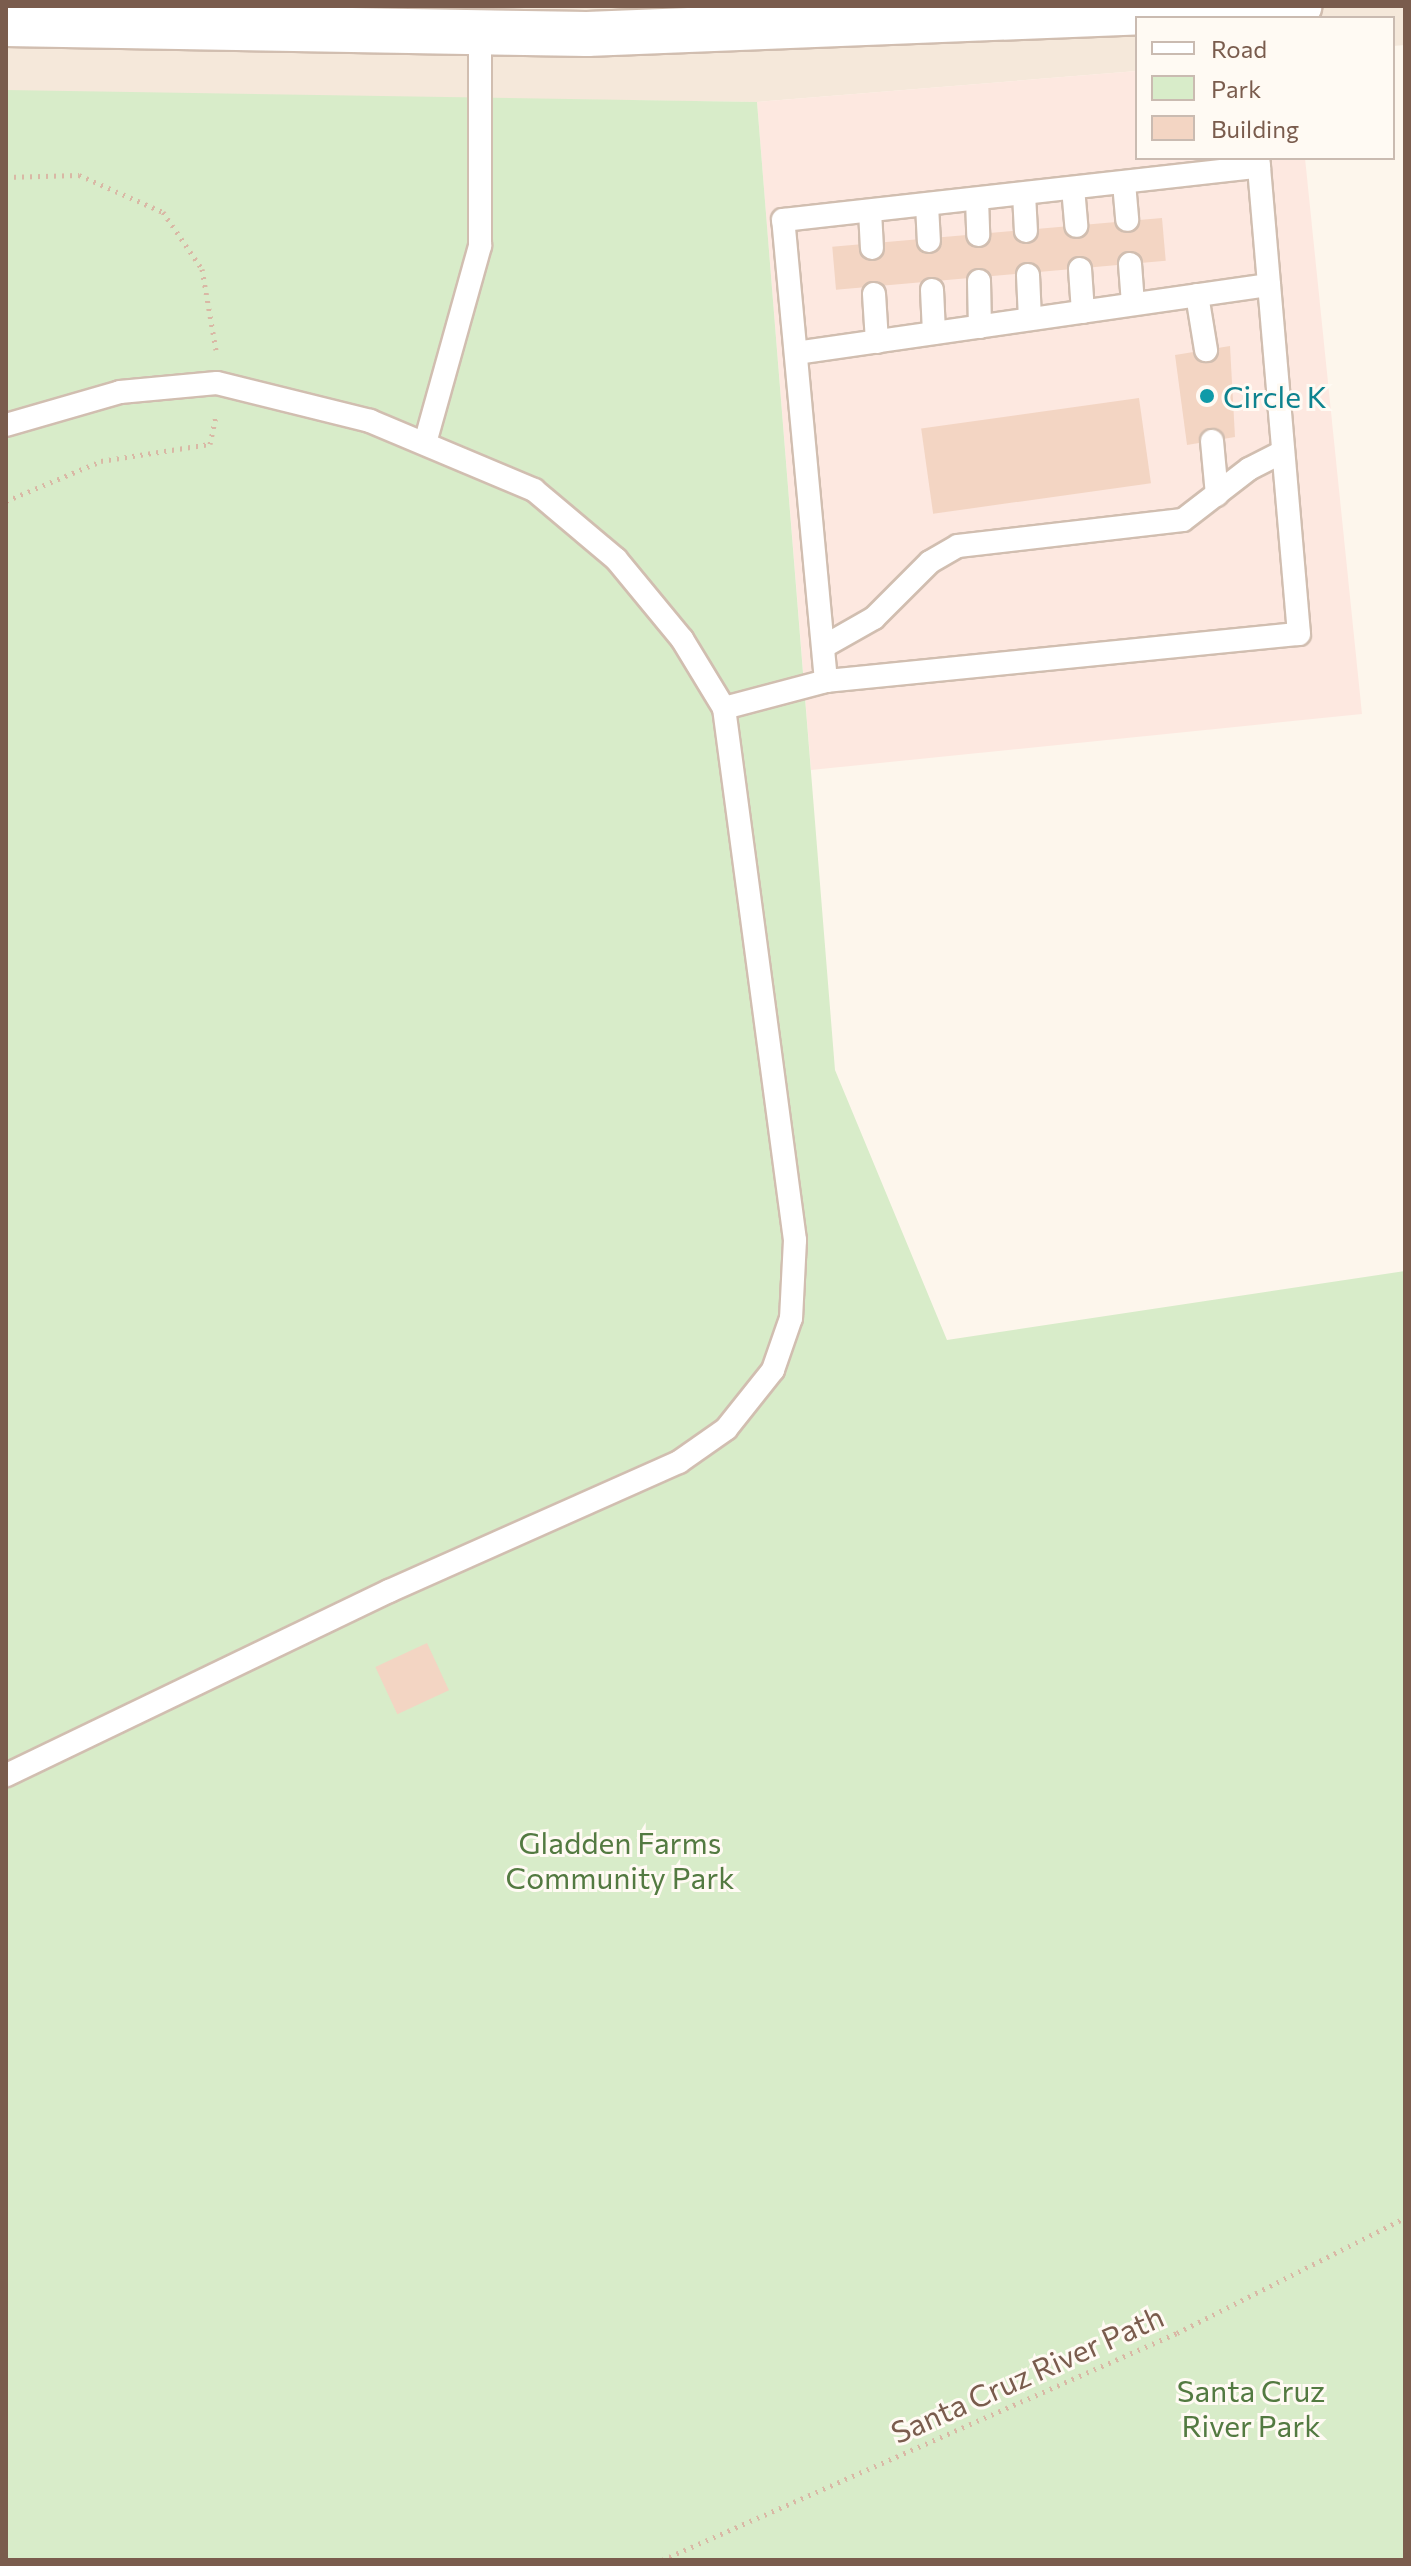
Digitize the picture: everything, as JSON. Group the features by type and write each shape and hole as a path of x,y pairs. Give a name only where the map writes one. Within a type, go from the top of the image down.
{"main road":[{"path":"1154,16 1246,13 1299,6"},
{"path":"6,24 480,33 665,32 1135,17"}],"lane":[{"path":"425,443 480,246 480,33"},
{"path":"724,708 826,681 1299,634 1259,163 1124,183 783,220 826,681"},
{"path":"1124,183 1127,220"},
{"path":"1073,188 1076,226"},
{"path":"1024,194 1026,231"},
{"path":"977,199 978,235"},
{"path":"927,205 929,241"},
{"path":"870,211 872,248"},
{"path":"1130,264 1133,304"},
{"path":"1080,269 1083,312"},
{"path":"1028,275 1030,319"},
{"path":"979,281 980,327"},
{"path":"796,353 1269,285"},
{"path":"932,290 934,333"},
{"path":"874,294 877,342"},
{"path":"1197,295 1206,350"},
{"path":"6,425 120,392 217,383 370,421 534,490 616,559 682,639 724,708 795,1240 791,1318 773,1370 726,1429 679,1462 389,1591 6,1775"},
{"path":"1212,441 1217,495"},
{"path":"823,647 874,618 930,562 958,546 1183,520 1283,452"}],"path":[{"path":"6,177 79,175 163,212 202,269 216,327 217,383 210,444 101,461 6,501"},
{"name":"Santa Cruz River Path","path":"662,2560 1177,2333 1405,2218"}],"shaded area":[{"path":"6,6 1405,6 1405,45 1395,46 1395,16 1135,16 1135,71 757,102 6,92"},
{"path":"1135,71 1135,160 1305,160 1362,714 811,770 757,102"}],"green space":[{"name":"Gladden Farms Community Park","path":"6,90 757,102 835,1070 947,1340 1405,1271 1405,2560 6,2560"}],"building":[{"path":"1162,218 1166,261 836,290 832,247"},
{"name":"Circle K","path":"1230,346 1235,437 1187,445 1175,355"},
{"name":"Circle K","path":"1139,398 1151,483 933,514 921,429"},
{"path":"427,1643 449,1690 397,1714 375,1667"}],"place":[{"name":"Circle K","path":"1207,396"}],"park label":[{"name":"Santa Cruz River Park","path":"1251,2407"}]}
